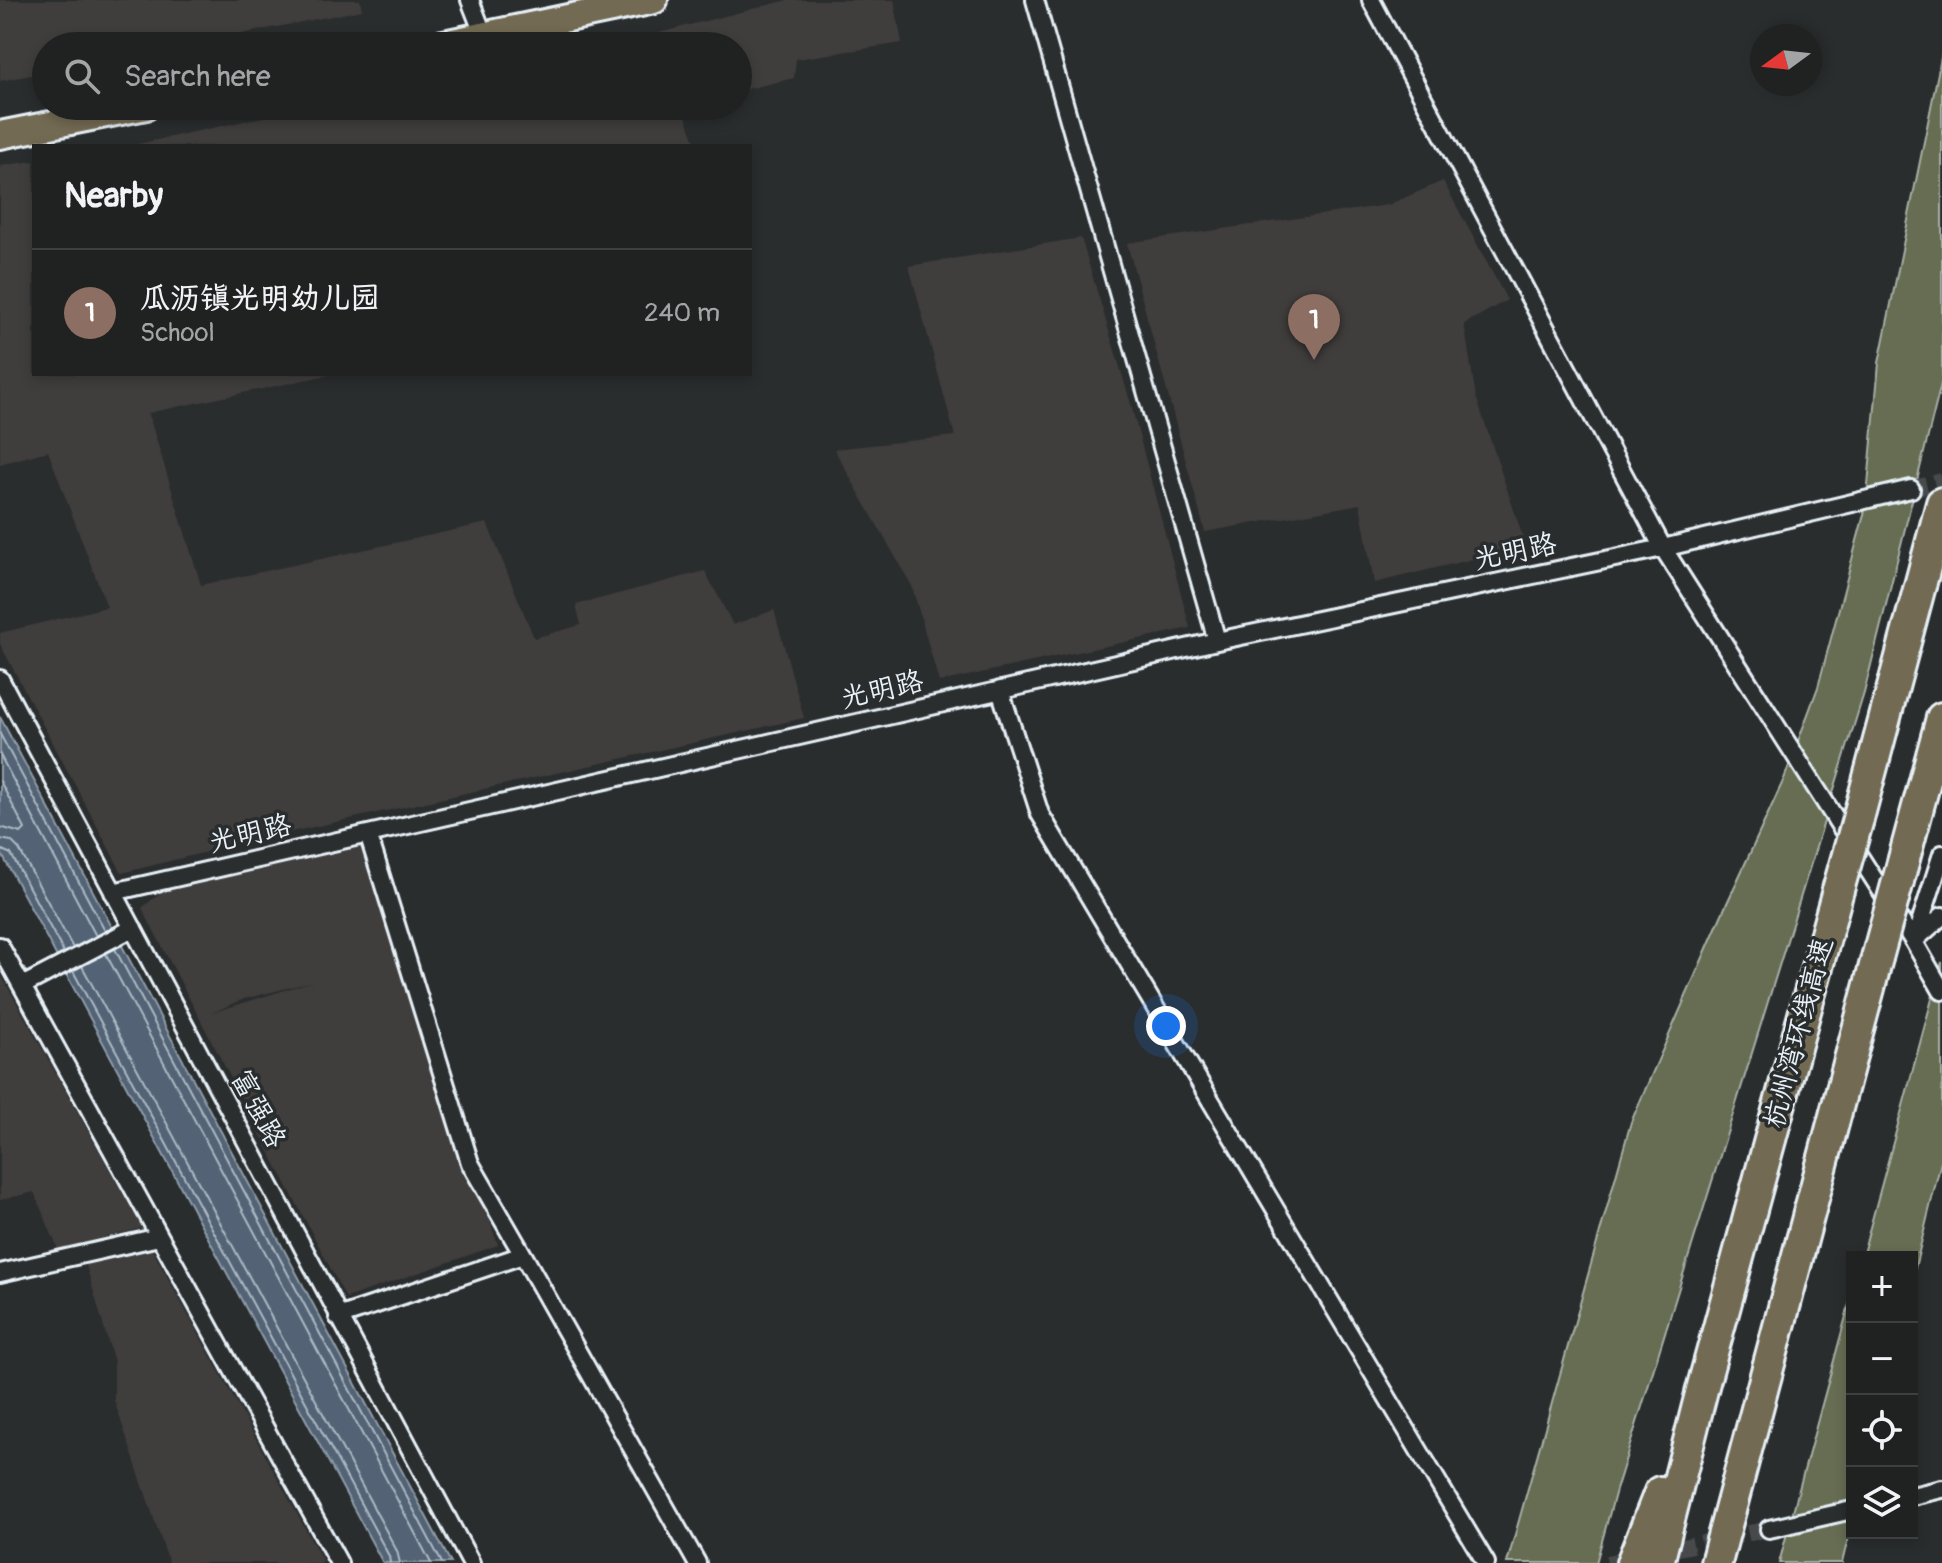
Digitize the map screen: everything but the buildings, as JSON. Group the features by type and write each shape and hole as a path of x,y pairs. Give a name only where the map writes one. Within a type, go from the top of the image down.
{"highway":[{"name":"杭州湾环线高速","path":"1658,1563 1942,503"},
{"name":"杭州湾环线高速","path":"1716,1563 1942,718"},
{"path":"1632,1563 1703,1386"}],"main road":[{"path":"503,32 654,0"},
{"path":"0,135 76,120"}],"street":[{"path":"470,0 482,32"},
{"path":"1035,0 1217,641"},
{"path":"1371,0 1663,548 1914,942 1942,991"},
{"name":"光明路","path":"113,892 1217,641 1663,548 1911,489"},
{"name":"富强路","path":"0,679 113,892 128,931 471,1563"},
{"path":"1000,690 1040,814 1486,1563"},
{"path":"368,834 470,1163 697,1563"},
{"path":"1914,942 1942,854"},
{"path":"1914,942 1942,916"},
{"path":"22,986 128,931"},
{"path":"0,946 339,1563"},
{"path":"0,1273 159,1237"},
{"path":"338,1317 523,1255"},
{"path":"1918,1495 1942,1489"},
{"path":"1769,1529 1846,1511"}],"shaded area":[{"path":"0,0 360,0 362,10 251,32 32,32 32,75 0,81"},
{"path":"788,0 894,0 902,43 796,59 794,78 752,88 752,32 663,32"},
{"path":"249,120 687,120 696,144 138,144"},
{"path":"32,161 32,376 324,376 148,413 201,585 487,523 534,638 581,625 576,605 705,571 733,625 774,610 804,718 246,842 122,873 0,644 0,633 107,607 48,451 0,464 0,166"},
{"path":"1443,181 1507,300 1464,324 1476,397 1526,546 1374,583 1360,504 1205,532 1127,243 1388,205"},
{"path":"1081,238 1130,401 1190,628 939,682 912,586 834,449 955,436 909,266"},
{"path":"368,834 404,969 498,1245 346,1298 142,908 179,877","holes":["314,981 211,1013 244,999"]},
{"path":"0,973 142,1228 58,1249 34,1192 0,1200"},
{"path":"152,1249 324,1563 169,1563 114,1400 114,1362 86,1265"}],"green space":[{"path":"1942,53 1942,380 1864,693 1596,1563 1507,1563 1631,1122 1784,779 1818,687 1866,507 1879,363"},
{"path":"1942,962 1942,1158 1918,1256 1918,1251 1864,1251"},
{"path":"1846,1316 1848,1539 1842,1563 1779,1563"}],"water":[{"path":"0,717 451,1563 383,1563 0,851"}],"tunnel":[{"path":"1911,489 1942,481"},
{"path":"1607,1563 1769,1529"}],"place":[{"name":"瓜沥镇光明幼儿园","path":"1314,360"}]}
